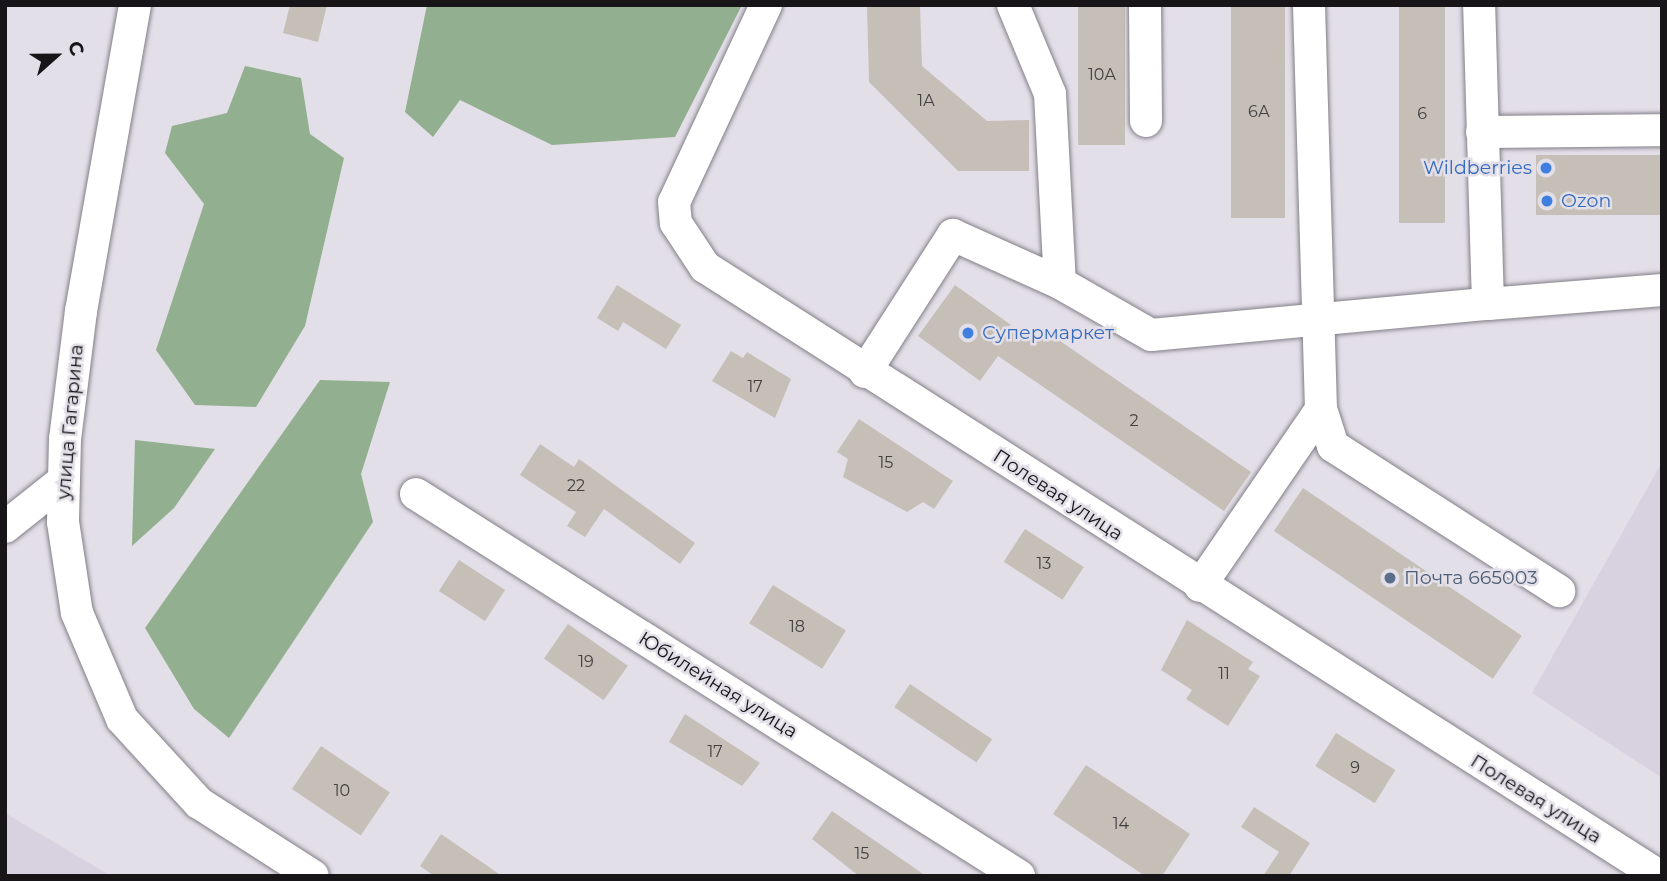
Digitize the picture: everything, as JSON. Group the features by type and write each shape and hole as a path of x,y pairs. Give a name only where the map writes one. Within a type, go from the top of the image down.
{"street":[{"name":"улица Гагарина","path":"135,5 80,311 64,481 63,522 77,613 122,719 199,803 313,876"},
{"name":"Полевая улица","path":"766,5 682,173 674,202 676,223 705,267 865,372 1658,876"},
{"path":"1013,5 1050,94 1060,283"},
{"path":"1145,5 1146,121"},
{"path":"1309,5 1322,318 1321,409 1333,446 1559,591"},
{"path":"1479,5 1489,304"},
{"path":"1482,132 1662,130"},
{"path":"865,372 953,235 1060,283 1151,335 1662,290"},
{"path":"1200,586 1321,409"},
{"path":"5,527 64,481"},
{"name":"Юбилейная улица","path":"416,494 1019,876"}],"shaded area":[{"path":"1662,462 1662,778 1532,693"},
{"path":"5,813 111,876 5,876"}],"green space":[{"path":"427,5 742,5 675,137 552,145 460,100 433,137 405,112"},
{"path":"245,66 301,78 310,134 344,158 305,326 256,407 195,405 156,350 204,204 165,153 172,126 227,113"},
{"path":"320,380 390,382 361,474 373,522 229,738 194,709 145,628"},
{"path":"135,440 215,449 174,508 132,546"}],"building":[{"path":"290,5 327,5 318,42 283,33"},
{"path":"867,5 920,5 922,66 987,121 1029,120 1029,171 958,171 869,82"},
{"path":"1078,5 1125,5 1125,145 1078,145"},
{"path":"1231,5 1285,5 1285,218 1231,218"},
{"path":"1399,5 1445,5 1445,223 1399,223"},
{"path":"1536,155 1662,155 1662,215 1536,215"},
{"path":"617,285 681,325 666,349 623,322 618,331 597,318"},
{"path":"955,285 1036,343 1044,330 1251,472 1224,511 998,356 980,381 918,336"},
{"path":"731,351 743,358 747,352 791,379 775,418 712,381"},
{"path":"859,419 953,481 934,509 923,502 907,512 843,477 848,459 837,452"},
{"path":"540,444 574,467 579,459 695,543 680,564 604,509 585,537 567,526 576,512 520,475"},
{"path":"1303,488 1522,636 1493,679 1274,531"},
{"path":"1025,529 1084,567 1062,600 1004,562"},
{"path":"459,560 505,590 485,621 439,591"},
{"path":"773,585 846,631 822,669 749,623"},
{"path":"1187,620 1253,662 1248,669 1260,676 1228,726 1186,699 1192,690 1161,670"},
{"path":"568,624 628,666 604,700 544,658"},
{"path":"910,684 992,739 976,763 894,707"},
{"path":"685,714 760,763 742,786 669,742"},
{"path":"1336,733 1395,770 1375,803 1315,766"},
{"path":"321,746 390,792 361,836 292,789"},
{"path":"1086,765 1190,834 1162,876 1145,876 1053,814"},
{"path":"1254,807 1310,843 1289,876 1263,876 1279,852 1241,827"},
{"path":"832,811 926,876 859,876 812,839"},
{"path":"441,834 502,876 434,876 420,866"}],"place":[{"name":"Wildberries","path":"1546,168"},
{"name":"Ozon","path":"1547,201"},
{"name":"Супермаркет","path":"968,333"},
{"name":"Почта 665003","path":"1390,578"}]}
